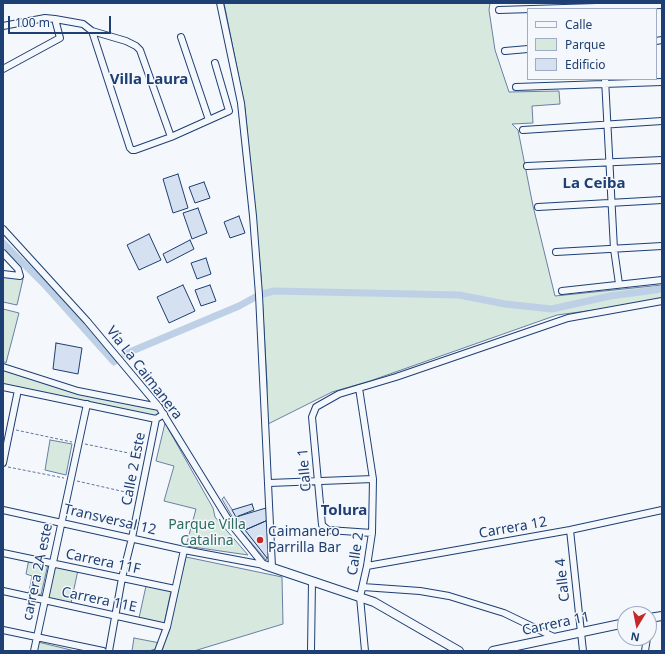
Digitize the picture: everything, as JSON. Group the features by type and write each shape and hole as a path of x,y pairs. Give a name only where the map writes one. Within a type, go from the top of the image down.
{"street":[{"path":"220,3 241,103 253,216 259,295 264,427 269,483 268,566"},
{"path":"499,10 527,6 564,5 602,7 662,6"},
{"path":"3,26 45,18 55,19 83,24 92,31 126,41 136,46 140,50 171,137"},
{"path":"3,69 60,38 55,19"},
{"path":"92,31 130,148 135,150 171,137 229,111 215,63"},
{"path":"181,37 209,120"},
{"path":"505,51 527,49"},
{"path":"516,87 605,81 662,82"},
{"path":"605,81 614,249 619,284"},
{"path":"523,130 662,121"},
{"path":"527,166 662,160"},
{"path":"538,207 662,200"},
{"name":"Vía La Caimanera","path":"3,229 87,321 159,407 232,524 268,566"},
{"path":"556,252 662,246"},
{"path":"3,253 18,269 20,276 3,274"},
{"path":"562,291 662,280"},
{"path":"359,388 568,318 662,301"},
{"path":"3,367 78,391 159,407"},
{"path":"3,387 156,419"},
{"name":"Calle 1","path":"359,388 326,400 316,407 312,417 322,525 328,530 372,533"},
{"name":"Calle 2","path":"359,388 374,479 372,533 360,597 365,651"},
{"path":"3,463 18,390"},
{"name":"carrera 2A este","path":"34,651 60,522 87,404"},
{"name":"Calle 2 Este","path":"109,651 122,578 132,538 156,419 164,414"},
{"path":"269,483 374,479"},
{"name":"Transversal 12","path":"3,510 184,550 268,566 374,602 457,651"},
{"name":"Carrera 12","path":"367,566 570,530 662,510"},
{"name":"Calle 4","path":"570,530 583,651"},
{"path":"158,651 167,627 184,550"},
{"name":"Carrera 11F","path":"3,553 176,589"},
{"path":"311,651 312,581"},
{"path":"363,586 420,590 449,596 504,613 556,638"},
{"name":"Carrera 11E","path":"3,591 167,627"},
{"name":"Carrera 11","path":"493,651 617,625"},
{"path":"3,630 103,651"}],"green space":[{"path":"224,3 490,3 489,10 495,50 509,92 559,91 560,104 532,106 533,123 512,124 518,130 533,206 555,296 662,285 662,301 557,315 370,381 332,392 266,425 267,383 261,276 245,108"},
{"path":"3,276 23,279 17,305 3,302"},
{"path":"3,309 19,313 6,363 3,361"},
{"path":"3,368 32,378 158,408 161,412 156,416 3,386"},
{"name":"Parque Villa Catalina","path":"165,423 213,508 215,517 248,555 186,546 196,509 164,501 174,466 156,461"},
{"path":"50,440 72,444 66,475 45,470"},
{"path":"186,557 282,577 283,624 194,651 162,651"},
{"path":"29,559 48,564 41,595 29,592 32,576 26,574"},
{"path":"54,565 78,570 71,603 47,598"},
{"path":"146,586 171,591 164,624 139,618"},
{"path":"134,638 160,643 158,648 149,651 132,651"},
{"path":"38,642 75,651 37,651"}],"shaded area":[{"path":"224,497 242,525 267,558 266,560 238,527 222,499"}],"building":[{"path":"178,174 188,208 173,213 163,179"},
{"path":"204,182 210,198 195,203 189,187"},
{"path":"198,208 207,233 192,239 183,213"},
{"path":"239,216 245,233 230,238 224,222"},
{"path":"149,234 161,260 139,270 127,245"},
{"path":"190,240 194,249 167,263 163,254"},
{"path":"206,258 211,274 197,279 191,263"},
{"path":"183,285 195,311 169,323 157,297"},
{"path":"210,285 216,301 201,306 195,290"},
{"path":"56,343 82,348 78,374 53,369"},
{"path":"252,504 254,510 236,517 232,510"},
{"path":"266,508 268,520 245,530 236,517"},
{"name":"Caimanero Parrilla Bar","path":"268,520 269,557 267,558 245,530"}],"waterway":[{"path":"3,243 44,284 114,362"},
{"path":"125,354 239,306 259,295 274,291 459,295 505,304 552,309 610,296 662,289"}],"place":[{"name":"Caimanero Parrilla Bar","path":"260,540"}],"district":[{"name":"Villa Laura","path":"149,80"},
{"name":"La Ceiba","path":"594,184"},
{"name":"Tolura","path":"344,511"}]}
